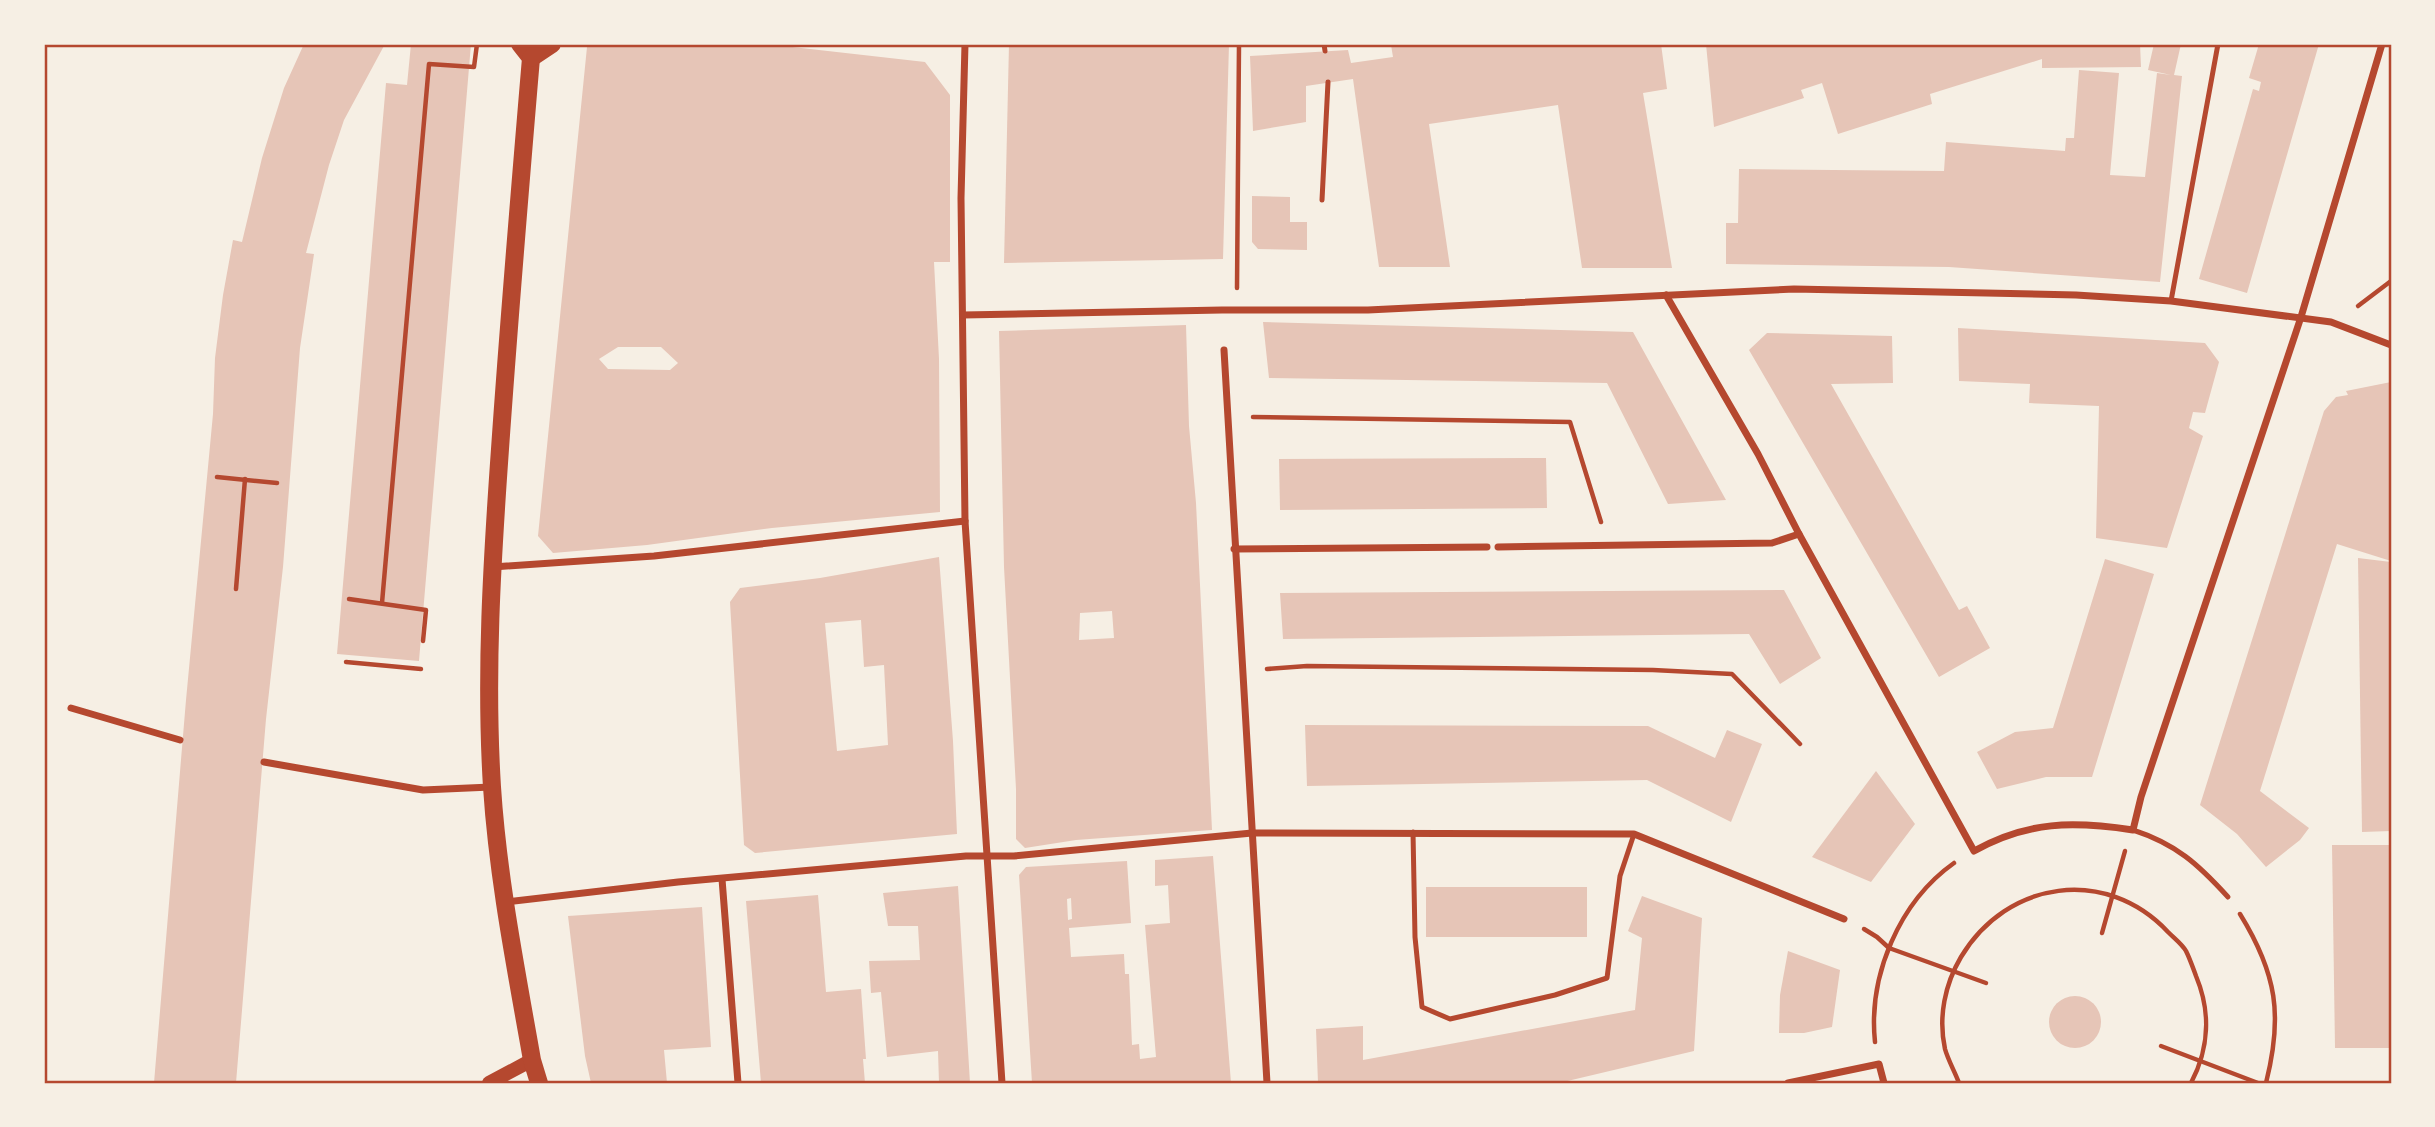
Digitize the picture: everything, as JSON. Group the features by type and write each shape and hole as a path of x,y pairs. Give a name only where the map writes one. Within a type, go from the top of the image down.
{"main road":[{"path":"539,1083 531,1060 505,902 492,787 488,669 492,567 525,51 552,44"},
{"path":"489,1083 531,1060"}],"street":[{"path":"965,44 961,198 965,521 1002,1083"},
{"path":"1666,295 1758,454 1799,534 1974,851 2000,837 2052,825 2084,824 2133,830 2301,317 2382,44"},
{"path":"963,315 1368,310 1794,289 2076,295 2171,301 2331,322 2391,345"},
{"path":"1224,350 1267,1083"},
{"path":"492,567 654,556 965,521"},
{"path":"1498,547 1772,543 1799,534"},
{"path":"1234,550 1487,547"},
{"path":"71,708 180,740"},
{"path":"264,762 423,790 492,787"},
{"path":"505,902 966,856 1252,833 1634,834 1844,919"},
{"path":"722,879 738,1083"},
{"path":"1788,1083 1879,1064 1884,1083"}],"lane":[{"path":"1324,44 1325,51"},
{"path":"2171,301 2218,44"},
{"path":"1322,200 1328,82"},
{"path":"1487,547 1498,547"},
{"path":"2133,830 2159,838 2188,856 2228,897"},
{"path":"1413,832 1415,937 1422,1007 1450,1019 1555,995 1607,978 1620,876 1634,834"}],"path":[{"path":"382,603 429,64 474,67 477,44"},
{"path":"1238,310 1236,271 1239,44"},
{"path":"2351,311 2391,281"},
{"path":"1227,417 1570,422 1608,545"},
{"path":"217,477 277,482"},
{"path":"236,589 245,480"},
{"path":"349,599 426,610 423,641"},
{"path":"345,662 421,669"},
{"path":"1242,672 1307,666 1653,670 1732,674 1800,744"},
{"path":"2102,933 2124,853"},
{"path":"1879,1064 1874,1033 1876,990 1889,947 1910,908 1951,865"},
{"path":"1959,1083 1945,1049 1942,1016 1952,972 1971,940 1991,920 2016,904 2061,890 2088,890 2113,896 2152,915 2186,950 2204,995 2207,1025 2201,1061 2191,1083"},
{"path":"2228,897 2252,933 2276,1000 2276,1037 2266,1083"},
{"path":"1889,947 1986,983"},
{"path":"2161,1046 2258,1083"}],"building":[{"path":"304,44 385,44 344,120 306,253 314,254 300,348 236,1083 154,1083 213,414 215,358 223,295 233,240 242,242 262,158 284,88"},
{"path":"411,44 471,44 419,661 337,654 386,83 407,85"},
{"path":"592,44 766,44 925,62 950,95 950,262 934,262 939,359 940,512 553,553 538,536 587,47","holes":["618,347 661,347 678,363 670,370 608,369 599,359"]},
{"path":"1009,44 1229,44 1223,259 1004,263"},
{"path":"1661,44 1667,89 1643,93 1672,268 1582,268 1558,105 1429,124 1450,267 1379,267 1353,79 1306,86 1306,122 1253,131 1250,56 1348,50 1351,63 1393,57 1391,45"},
{"path":"1706,44 2140,44 2141,67 2042,68 2042,59 1930,94 1932,104 1838,134 1822,83 1801,90 1804,98 1714,127"},
{"path":"2154,44 2181,44 2174,75 2182,76 2160,282 1949,267 1726,264 1726,223 1738,223 1739,169 1944,171 1946,142 2065,151 2066,138 2074,138 2079,70 2119,73 2110,175 2145,177 2157,73 2171,75 2148,70"},
{"path":"2259,44 2319,44 2247,293 2199,279 2253,89 2259,91 2261,82 2249,78"},
{"path":"1252,196 1290,197 1290,222 1307,222 1307,250 1258,249 1252,242"},
{"path":"1263,322 1633,332 1726,500 1668,504 1607,383 1269,378"},
{"path":"1186,325 1189,426 1196,503 1212,830 1076,840 1025,848 1016,839 1016,789 1004,567 999,331","holes":["1112,611 1114,638 1079,640 1080,613"]},
{"path":"1958,328 2205,343 2219,362 2205,413 2193,412 2189,428 2203,436 2167,548 2096,538 2099,406 2029,403 2030,384 1959,381"},
{"path":"1767,333 1892,336 1893,383 1831,384 1959,610 1967,606 1990,648 1939,677 1749,350"},
{"path":"2391,382 2391,561 2337,544 2260,791 2309,828 2300,840 2266,867 2237,834 2200,805 2324,411 2336,397 2348,395 2346,391"},
{"path":"1546,458 1547,508 1280,510 1279,459"},
{"path":"939,557 957,834 755,853 744,845 730,602 740,588 820,578","holes":["861,620 864,667 884,665 888,745 837,751 825,623"]},
{"path":"2358,558 2391,562 2391,831 2362,832"},
{"path":"2105,559 2154,574 2092,777 2046,777 1997,789 1977,752 2015,732 2053,728"},
{"path":"1784,590 1821,658 1780,684 1749,634 1283,639 1280,593"},
{"path":"1305,725 1648,726 1715,758 1727,730 1762,744 1731,822 1647,780 1307,786"},
{"path":"1876,771 1915,824 1871,882 1812,857"},
{"path":"2332,845 2391,845 2391,1048 2335,1048"},
{"path":"1213,856 1231,1083 1032,1083 1019,875 1026,867 1127,861 1131,923 1069,928 1071,957 1124,954 1125,974 1129,974 1132,1045 1139,1044 1140,1059 1156,1057 1145,925 1170,923 1168,885 1155,886 1155,860","holes":["1071,898 1072,919 1068,920 1067,899"]},
{"path":"958,886 970,1083 939,1083 938,1051 887,1057 881,992 871,993 869,961 920,960 918,926 888,926 883,893"},
{"path":"1426,887 1587,887 1587,937 1426,937"},
{"path":"818,895 826,992 861,989 865,1083 761,1083 746,901"},
{"path":"1642,896 1702,918 1694,1051 1559,1083 1318,1083 1316,1029 1363,1026 1363,1060 1635,1010 1642,938 1628,931"},
{"path":"702,907 711,1047 664,1050 667,1083 591,1083 585,1056 568,916"},
{"path":"1788,951 1840,970 1832,1027 1804,1033 1779,1033 1780,995"},
{"path":"2075,996 2085,998 2093,1004 2099,1012 2099,1032 2093,1040 2085,1046 2075,1048 2065,1046 2057,1040 2051,1032 2049,1022 2051,1012 2057,1004 2065,998"}]}
